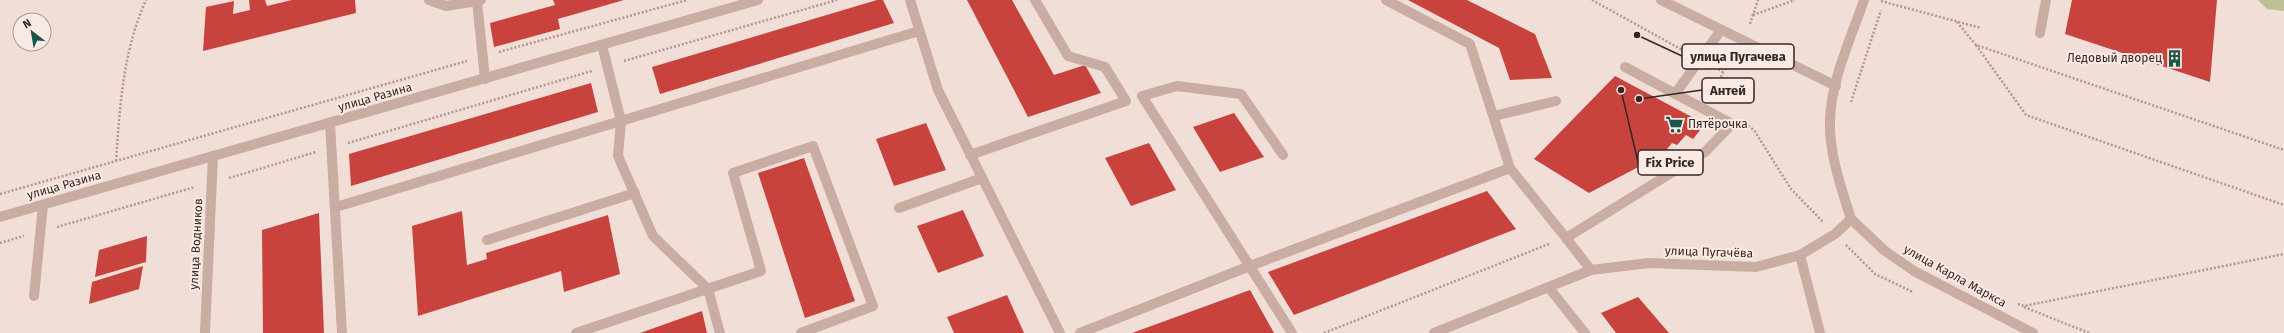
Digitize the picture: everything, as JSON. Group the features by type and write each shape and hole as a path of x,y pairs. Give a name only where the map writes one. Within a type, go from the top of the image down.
{"street":[{"path":"429,0 443,6 451,7 479,1 482,57 485,79"},
{"name":"улица Разина","path":"0,217 758,0"},
{"path":"910,0 938,90 1060,333"},
{"path":"970,155 1126,101 1105,67 1068,56 1035,0"},
{"path":"1386,0 1470,44 1510,168 1591,270"},
{"path":"1661,0 1836,86"},
{"path":"1851,219 1833,160 1830,120 1836,86 1864,0"},
{"path":"2040,33 2046,0"},
{"path":"1675,94 1721,30"},
{"path":"336,207 919,32"},
{"path":"602,45 621,122 618,156 653,236 708,289 720,333"},
{"path":"1566,238 1705,152 1732,124 1625,67"},
{"path":"1283,155 1241,94 1177,86 1142,96 1292,333"},
{"path":"1494,116 1556,101"},
{"path":"330,123 342,333"},
{"path":"576,333 761,271 734,172 813,146 873,306 801,333"},
{"name":"улица Водников","path":"205,333 213,156"},
{"path":"1080,333 1250,266 1510,168"},
{"path":"899,208 982,178"},
{"path":"487,240 635,193"},
{"path":"34,296 43,205"},
{"name":"улица Пугачёва","path":"1434,333 1591,270 1649,263 1756,267 1800,255 1835,234 1851,219"},
{"name":"улица Карла Маркса","path":"1851,219 1885,251 1914,271 2033,333"},
{"path":"1800,255 1820,333"},
{"path":"1549,288 1585,333"}],"path":[{"path":"116,161 124,64 138,16 146,0"},
{"path":"0,194 687,0"},
{"path":"0,243 837,0"},
{"path":"1592,0 1723,72 1744,41 1758,0"},
{"path":"1753,15 1795,0"},
{"path":"1877,0 1981,28"},
{"path":"1850,103 1883,2"},
{"path":"1957,22 1976,45 2026,114 2284,205"},
{"path":"1976,45 2284,150"},
{"path":"1324,333 1566,238"},
{"path":"2024,306 2284,254"},
{"path":"2011,302 2089,333"},
{"path":"2022,328 2024,306"}],"green space":[{"path":"2258,0 2284,0 2284,11 2267,9"}],"building":[{"path":"249,0 265,0 267,6 292,0 355,0 356,13 203,51 206,7 234,1 233,14 250,10"},
{"path":"553,0 624,0 558,19 560,29 494,47 490,23 555,5"},
{"path":"877,0 883,0 894,23 660,94 652,67"},
{"path":"967,0 1012,0 1054,75 1085,65 1101,93 1028,117"},
{"path":"1408,0 1467,0 1535,34 1552,78 1510,80 1499,48"},
{"name":"Ледовый дворец","path":"2072,0 2217,0 2210,82 2065,34"},
{"path":"1615,76 1705,124 1693,139 1686,135 1677,145 1672,143 1663,154 1589,193 1534,159"},
{"path":"591,83 598,112 351,186 349,154"},
{"path":"1234,113 1264,157 1220,172 1193,127"},
{"path":"926,123 946,170 894,186 876,139"},
{"path":"1149,143 1176,190 1131,206 1105,158"},
{"path":"804,158 855,301 805,318 758,173"},
{"path":"1487,191 1516,229 1294,315 1268,272"},
{"path":"963,210 984,256 938,273 917,226"},
{"path":"462,211 467,265 487,259 486,253 608,215 620,274 564,292 561,271 418,316 412,226"},
{"path":"319,213 324,333 263,333 262,230"},
{"path":"147,236 146,262 95,277 99,250"},
{"path":"143,266 139,289 89,304 92,282"},
{"path":"1250,290 1274,333 1132,333"},
{"path":"1007,295 1024,333 954,333 947,317"},
{"path":"1638,297 1669,333 1616,333 1601,313"},
{"path":"702,311 707,333 640,333"}],"place":[{"name":"улица Пугачева","path":"1637,35"},
{"name":"Ледовый дворец","path":"2175,58"},
{"name":"Fix Price","path":"1621,90"},
{"name":"Антей","path":"1639,99"},
{"name":"Пятёрочка","path":"1675,124"}]}
